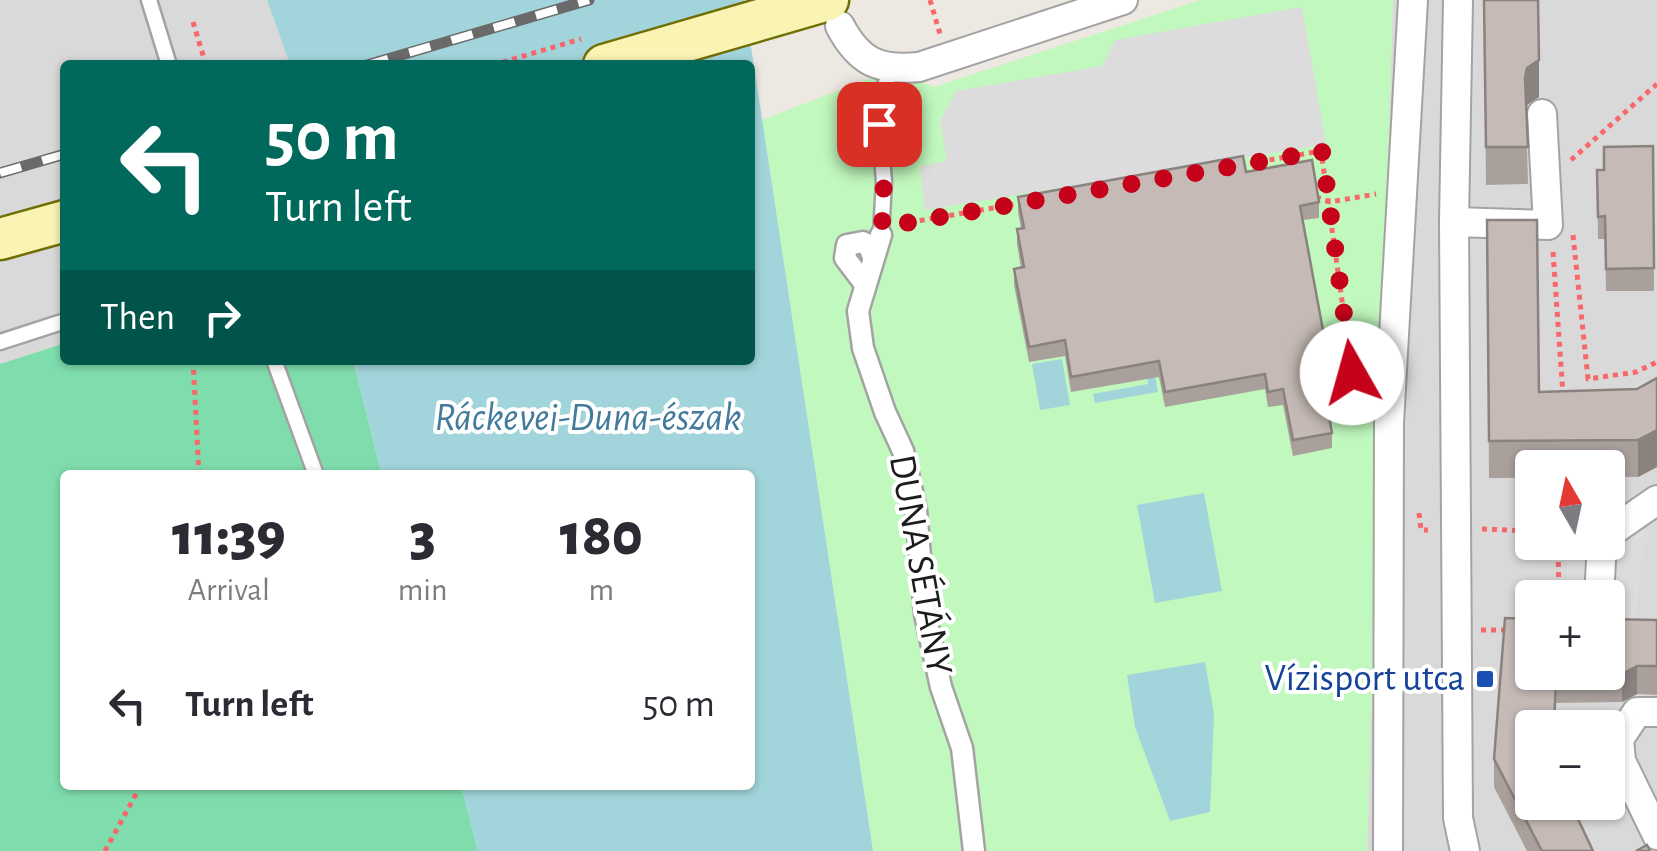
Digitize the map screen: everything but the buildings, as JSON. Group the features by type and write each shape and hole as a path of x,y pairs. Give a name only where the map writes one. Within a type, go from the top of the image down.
{"main road":[{"path":"626,60 834,13"},
{"path":"0,240 60,222"}],"street":[{"path":"834,13 851,47 892,70 919,67 1124,0"},
{"path":"1388,851 1388,423 1413,0"},
{"path":"1458,0 1454,222 1458,818 1465,851"},
{"path":"1454,222 1548,225 1542,114"},
{"path":"864,283 882,231"},
{"path":"864,283 844,258 847,245 863,242 873,257"},
{"name":"DUNA SÉTÁNY","path":"864,283 858,311 863,348 884,412 903,451 916,510 925,614 941,687 962,748 974,851"},
{"path":"1625,522 1657,500"},
{"path":"1657,712 1637,712 1619,739 1621,761 1657,835"}],"lane":[{"path":"149,0 167,60"},
{"path":"882,231 884,182 877,102 892,70"},
{"path":"0,342 60,323"},
{"path":"276,365 315,470"}],"path":[{"path":"930,0 941,38"},
{"path":"193,22 204,60"},
{"path":"1569,161 1657,84"},
{"path":"1226,168 1322,151 1357,407 1388,423"},
{"path":"1316,197 1330,202 1403,190"},
{"path":"882,231 1035,201"},
{"path":"1573,247 1588,379 1636,372 1657,362"},
{"path":"1553,252 1564,410"},
{"path":"193,365 199,470"},
{"path":"1482,529 1515,530"},
{"path":"1506,630 1515,630"},
{"path":"104,851 138,790"}],"shaded area":[{"path":"0,0 267,0 288,60 60,60 60,345 0,364"},
{"path":"1393,0 1657,0 1657,851 1367,851"},
{"path":"1302,7 1326,144 925,210 920,166 947,161 940,121 956,91 1102,66 1115,40"},
{"path":"1649,530 1634,625 1625,625 1625,580 1567,580 1567,560 1625,560 1625,531"}],"green space":[{"path":"1200,0 1393,0 1367,851 873,851 762,120 892,70 934,87"},
{"path":"60,345 60,365 354,365 381,470 60,470 60,790 462,790 478,851 0,851 0,364"}],"water":[{"name":"Ráckevei-Duna-észak","path":"267,0 744,0 753,60 288,60"},
{"name":"Ráckevei-Duna-észak","path":"755,73 873,851 478,851 462,790 755,790 755,470 381,470 354,365 755,365"},
{"path":"1062,359 1070,405 1040,410 1032,364"},
{"path":"1154,370 1158,392 1095,403 1093,394 1148,384 1147,372"},
{"path":"1204,493 1222,591 1155,603 1137,505"},
{"path":"1205,662 1214,714 1210,812 1170,821 1135,727 1127,675"}],"railway":[{"path":"384,60 589,0"},
{"path":"0,173 60,155"}],"place":[{"name":"Vízisport utca","path":"1485,679"}],"route":[{"path":"879,124 884,182 882,227 1322,151 1352,373"}]}
